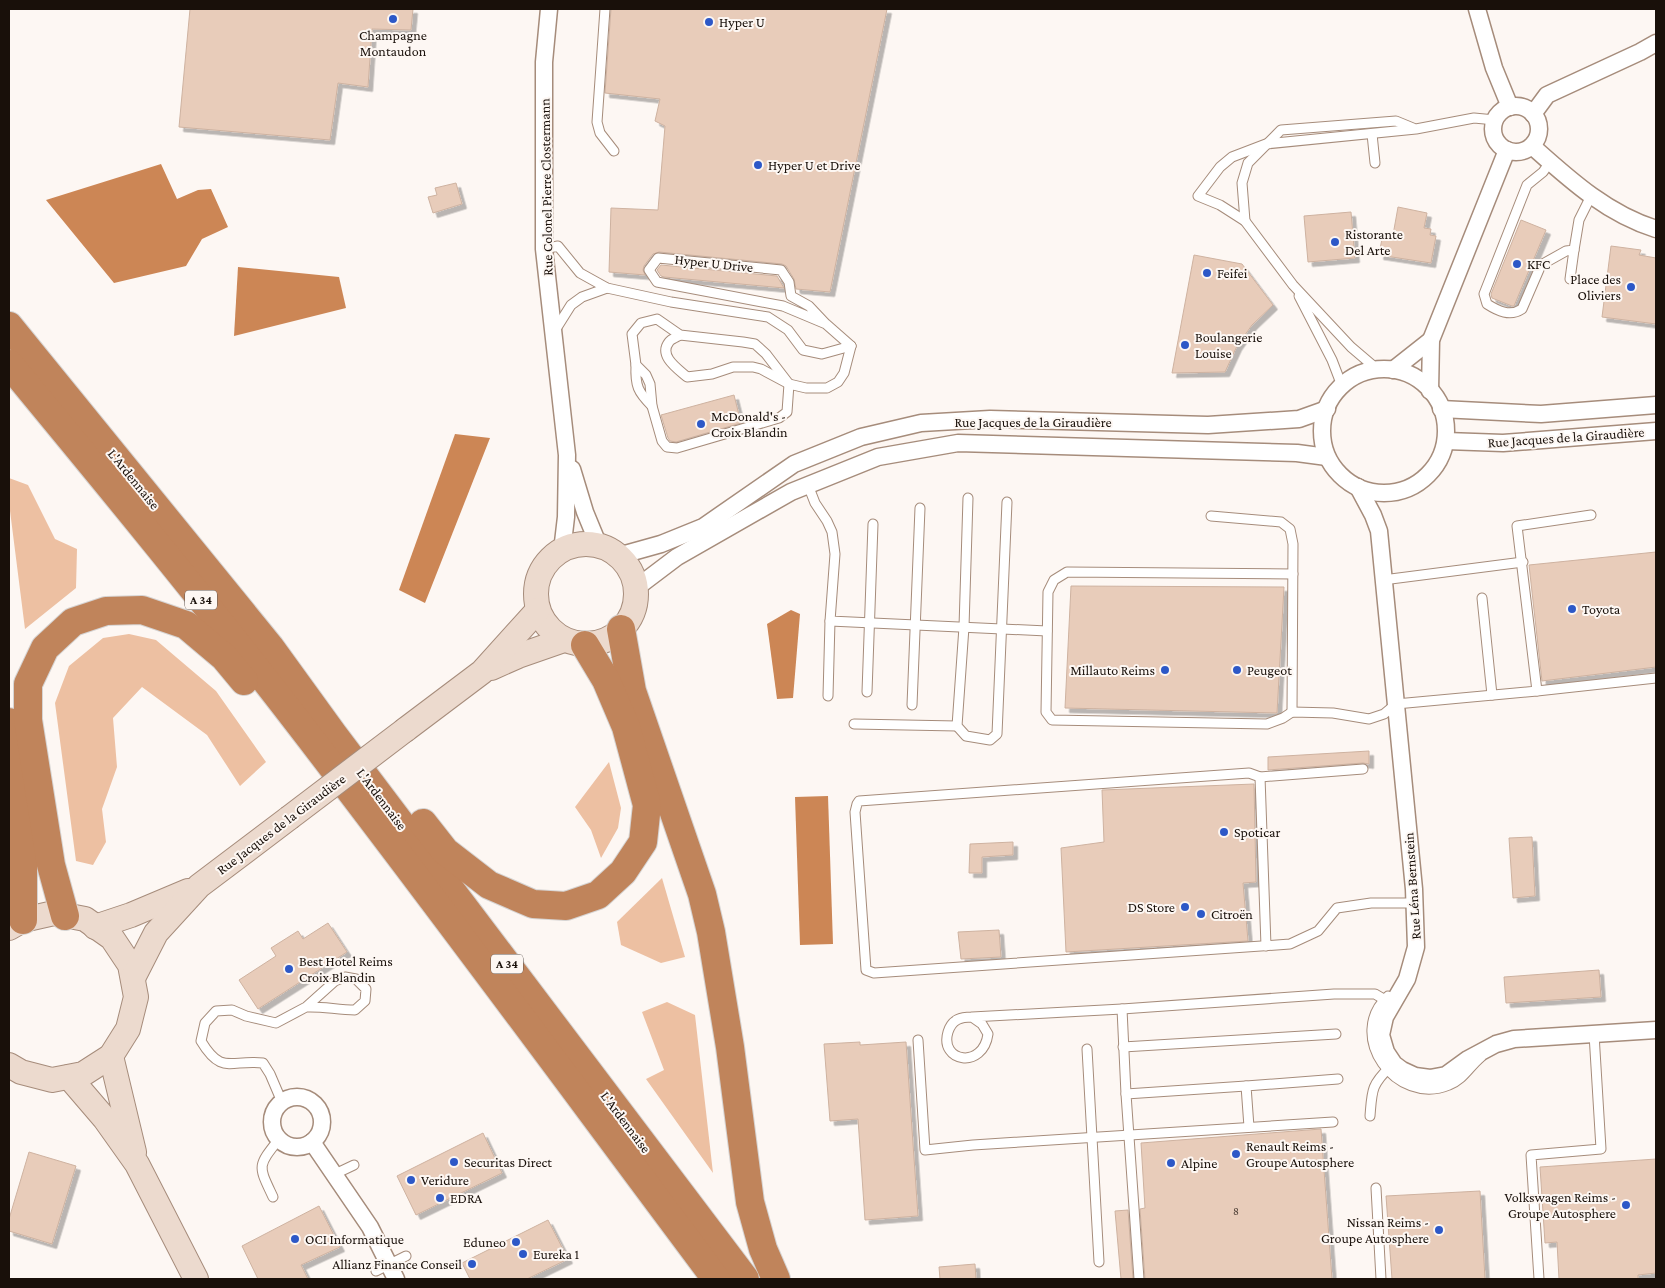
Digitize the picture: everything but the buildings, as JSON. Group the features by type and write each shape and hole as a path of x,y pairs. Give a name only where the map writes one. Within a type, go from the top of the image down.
{"highway":[{"name":"L'Ardennaise","path":"9,326 270,647 339,742 745,1279"},
{"name":"L'Ardennaise","path":"9,364 206,606 387,840 716,1279"},
{"path":"65,916 50,865 28,720 28,684 45,648 73,622 106,611 142,610 186,625 224,657 343,805 387,840"},
{"path":"622,629 632,691 702,894 711,932 730,1047 750,1202 763,1249 776,1279"},
{"path":"270,647 316,685 445,851 489,885 533,904 566,906 598,895 623,872 643,842 647,805 626,727 606,680 574,642"},
{"path":"9,722 20,808 23,853 16,924"}],"street":[{"name":"Rue Colonel Pierre Clostermann","path":"549,9 544,62 544,249 568,455 566,517 562,550"},
{"path":"1477,9 1494,68 1510,107"},
{"path":"1533,114 1547,95 1656,43"},
{"path":"1518,106 1533,114 1538,121 1539,130 1532,146 1516,152 1507,150 1500,145 1495,138 1493,129 1495,120 1501,112 1510,107 1518,106"},
{"path":"1532,146 1568,179 1602,204 1656,229"},
{"path":"1430,391 1430,340 1507,150"},
{"path":"1386,370 1430,340"},
{"path":"1386,370 1418,379 1436,396 1445,419 1446,441 1436,465 1421,481 1397,492 1372,493 1350,483 1330,466 1323,444 1322,420 1332,398 1349,378 1371,371 1386,370"},
{"name":"Rue Jacques de la Giraudière","path":"1441,409 1541,414 1656,405"},
{"name":"Rue Jacques de la Giraudière","path":"609,551 661,544 702,527 794,464 861,437 921,423 990,419 1208,425 1299,419 1327,409"},
{"name":"Rue Jacques de la Giraudière","path":"1446,441 1503,443 1656,431"},
{"name":"Rue Jacques de la Giraudière","path":"636,588 677,557 791,492 878,457 958,443 1297,453 1327,457"},
{"name":"Rue Colonel Pierre Clostermann","path":"568,455 585,512 609,551"},
{"name":"Rue Léna Bernstein","path":"1358,487 1374,515 1379,532 1414,889 1416,947 1407,979 1388,1002 1381,1035 1390,1067"},
{"path":"482,672 518,656 574,642 603,642 622,629 632,616 638,597 634,578 627,562 609,551 589,543 570,546 553,555 541,572 535,591 538,610 547,629 574,642"},
{"path":"482,672 538,610"},
{"name":"Rue Jacques de la Giraudière","path":"199,886 482,672"},
{"path":"95,927 156,906 199,886"},
{"path":"133,978 156,933 199,886"},
{"path":"9,1065 21,1072 52,1080 83,1074 111,1056 128,1028 136,997 130,965 112,938 85,919 54,913 16,924"},
{"path":"1390,1067 1415,1076 1430,1078 1446,1075 1468,1058 1496,1044 1514,1039 1656,1030"},
{"path":"111,1056 137,1164"},
{"path":"69,1077 105,1119 137,1164 196,1279"},
{"path":"297,1097 312,1102 317,1107 322,1121 318,1136 312,1142 306,1145 291,1146 279,1138 272,1124 277,1108 282,1102 297,1097"},
{"path":"312,1142 370,1227 387,1272"}],"lane":[{"path":"605,9 597,122 600,133 614,151"},
{"path":"1386,370 1351,347 1293,285 1245,220 1198,196 1220,167 1232,157 1266,144 1416,129 1474,118 1495,120"},
{"path":"1245,220 1242,183 1248,163 1281,130 1352,126 1396,121 1416,129"},
{"path":"1372,134 1375,162"},
{"path":"1550,162 1543,172 1527,185 1484,294 1487,304 1497,310 1510,314 1516,313 1522,309 1541,265 1566,251 1574,250"},
{"path":"1570,279 1579,220 1591,196"},
{"path":"544,249 558,246 580,273 607,288 671,302 768,317 788,330 803,350 822,354 851,346"},
{"name":"Hyper U Drive","path":"658,258 781,270 789,282 791,296 809,306 826,324 783,306 657,282 649,270 658,258"},
{"path":"1293,285 1332,360 1342,386"},
{"path":"553,335 571,305 582,298 607,288"},
{"path":"657,319 680,335 755,344 766,354 789,384 787,412 779,418 677,448 667,447 662,441 652,406 650,384 646,375 636,365 632,334 640,323 657,319"},
{"path":"826,324 851,346"},
{"path":"680,335 669,341 666,351 670,362 687,377 712,374 733,367 753,367 789,384 806,388 826,388 838,382 844,373 851,346"},
{"path":"808,485 815,503 832,532 835,554 830,621 828,696"},
{"path":"968,498 964,627 957,726 966,736 990,740 997,734 1007,502"},
{"path":"912,705 920,508"},
{"path":"1537,691 1523,562 1517,526 1591,515"},
{"path":"1211,516 1281,522 1290,529 1293,544 1292,712"},
{"path":"867,692 873,524"},
{"path":"1383,580 1523,562"},
{"path":"1293,574 1068,572 1054,580 1048,592 1046,712 1052,720 1267,724 1283,718 1292,712 1333,713 1369,719 1384,714 1396,704 1656,678"},
{"path":"1482,598 1492,695"},
{"path":"830,621 1047,631"},
{"path":"854,724 957,726"},
{"path":"1363,770 1260,777 1248,773 859,801 855,812 866,970 874,973 1290,944 1318,931 1338,908 1370,903 1414,903"},
{"path":"1260,777 1266,946"},
{"path":"282,1102 270,1074 263,1064 249,1061 234,1065 220,1062 209,1054 202,1041 205,1024 216,1011 232,1010 246,1016 276,1023 306,1007 335,981 345,977 356,979 366,989 365,1001 355,1010 341,1010 322,1006 306,1007"},
{"path":"972,1017 982,1024 988,1034 987,1043 979,1054 965,1058 954,1054 948,1048 946,1038 950,1026 960,1017 1122,1010 1334,994 1375,994 1388,1002"},
{"path":"1122,1010 1128,1135 1139,1279"},
{"path":"1123,1047 1336,1034"},
{"path":"1539,1279 1531,1155 1601,1149 1594,1034"},
{"path":"918,1040 925,1150 1333,1122"},
{"path":"1087,1049 1099,1262"},
{"path":"1370,1116 1372,1091 1379,1077 1390,1067"},
{"path":"1126,1094 1338,1079"},
{"path":"1246,1086 1249,1127"},
{"path":"273,1197 261,1171 264,1158 279,1138"},
{"path":"335,1174 354,1165"},
{"path":"1376,1188 1381,1279"},
{"path":"387,1272 406,1256"}],"shaded area":[{"path":"161,164 177,199 198,190 211,189 228,227 202,239 186,266 114,283 46,200"},
{"path":"238,267 339,277 346,308 234,336"},
{"path":"455,434 490,438 425,603 399,590"},
{"path":"9,478 28,485 55,539 77,549 76,588 25,629 9,503"},
{"path":"791,610 800,614 793,698 777,699 767,624"},
{"path":"129,634 156,640 216,691 266,762 240,786 207,735 142,687 113,718 117,767 102,809 106,842 93,865 76,861 55,703 69,666 103,638"},
{"path":"609,762 621,808 618,828 601,858 591,830 575,807"},
{"path":"828,796 833,944 800,945 795,797"},
{"path":"662,878 685,957 661,963 621,945 617,922"},
{"path":"667,1002 695,1015 713,1173 646,1079 664,1070 642,1012"}],"place":[{"name":"Champagne Montaudon","path":"393,19"},
{"name":"Hyper U","path":"709,22"},
{"name":"Hyper U et Drive","path":"758,165"},
{"name":"Ristorante Del Arte","path":"1335,242"},
{"name":"KFC","path":"1517,264"},
{"name":"Feifei","path":"1207,273"},
{"name":"Place des Oliviers","path":"1631,287"},
{"name":"Boulangerie Louise","path":"1185,345"},
{"name":"McDonald's - Croix Blandin","path":"701,424"},
{"name":"Toyota","path":"1572,609"},
{"name":"Millauto Reims","path":"1165,670"},
{"name":"Peugeot","path":"1237,670"},
{"name":"Spoticar","path":"1224,832"},
{"name":"DS Store","path":"1185,907"},
{"name":"Citroën","path":"1201,914"},
{"name":"Best Hotel Reims Croix Blandin","path":"289,969"},
{"name":"Renault Reims - Groupe Autosphere","path":"1236,1154"},
{"name":"Securitas Direct","path":"454,1162"},
{"name":"Alpine","path":"1171,1163"},
{"name":"Veridure","path":"411,1180"},
{"name":"EDRA","path":"440,1198"},
{"name":"Volkswagen Reims - Groupe Autosphere","path":"1626,1205"},
{"name":"Nissan Reims - Groupe Autosphere","path":"1439,1230"},
{"name":"OCI Informatique","path":"295,1239"},
{"name":"Eduneo","path":"516,1242"},
{"name":"Eureka 1","path":"523,1254"},
{"name":"Allianz Finance Conseil","path":"472,1264"}]}
